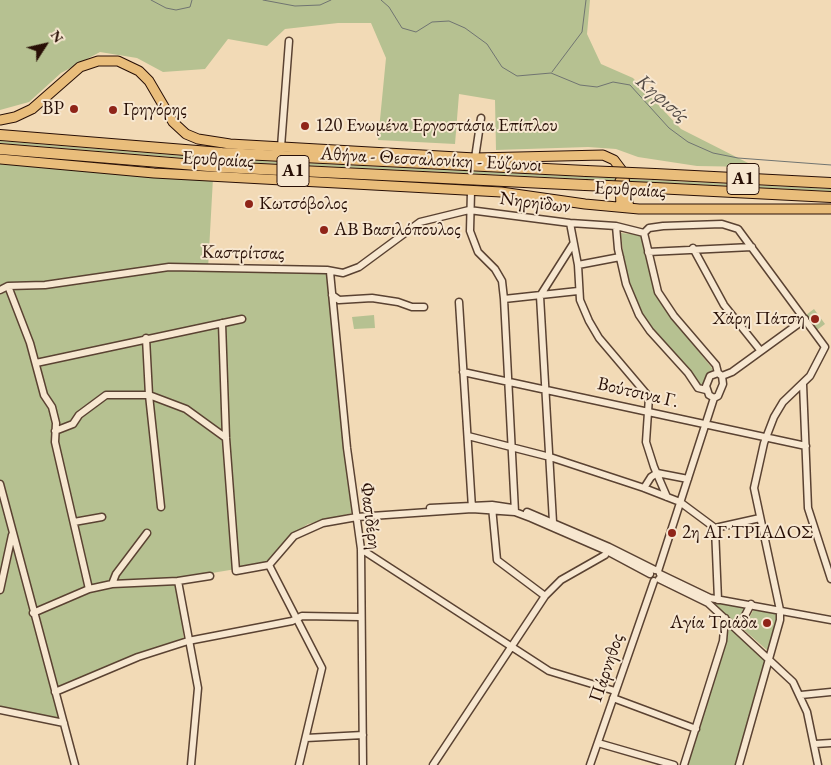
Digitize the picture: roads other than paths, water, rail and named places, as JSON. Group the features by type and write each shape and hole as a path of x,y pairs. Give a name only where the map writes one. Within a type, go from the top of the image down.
{"highway":[{"path":"0,133 21,129"},
{"name":"Αθήνα - Θεσσαλονίκη - Εύζωνοι","path":"0,133 222,153 831,183"},
{"path":"192,144 222,153"},
{"name":"Αθήνα - Θεσσαλονίκη - Εύζωνοι","path":"0,149 220,167 831,197"}],"main road":[{"path":"0,120 16,117 32,109 80,67 98,61 110,60 126,63 140,71 149,81 172,122 190,136 202,140 230,144 475,158 577,157 603,160 612,164 620,178 625,205"},
{"name":"Ερυθραίας","path":"0,159 154,173 471,190 625,205 831,209"}],"street":[{"path":"282,147 289,40"},
{"path":"475,158 481,118"},
{"path":"471,190 469,210 470,231 478,252 495,269 502,282 510,382 515,510"},
{"name":"Νηρηϊδων","path":"469,210 570,223 616,226 644,233"},
{"name":"Καστρίτσας","path":"0,290 8,286 45,285 135,270 169,267 281,268 343,273 354,270 424,220 469,210"},
{"path":"570,223 578,265 578,291 583,308 599,338 649,396 646,442 666,497"},
{"path":"720,374 716,365 666,305 654,282 644,233 649,228 657,226 726,224 738,229 825,348 825,351 803,384 783,402 766,437 754,488 780,610 780,620 739,765"},
{"path":"616,226 620,257 629,292 648,328 688,373 698,388 706,390 714,398"},
{"path":"553,522 540,296 573,244"},
{"path":"648,252 693,248 752,247"},
{"path":"693,248 724,306 760,350"},
{"path":"578,265 620,257"},
{"name":"Φασιδέρη","path":"330,272 354,511 357,517 361,549 360,617 363,765"},
{"path":"8,286 36,363 44,395 52,407 55,431 54,442 89,589"},
{"path":"504,299 578,291"},
{"path":"332,295 340,300 372,298 398,302 412,307 424,307"},
{"path":"459,302 472,507"},
{"path":"36,363 242,318"},
{"path":"706,390 707,380 720,374 732,372 805,319"},
{"path":"222,323 226,438 236,571 269,565 300,532 323,523 357,517 449,506 515,510 553,522 707,602 770,658 794,682 801,695 816,744 818,765"},
{"path":"146,338 149,395 161,507"},
{"name":"Βούτσινα Γ.","path":"463,372 648,410 806,446"},
{"name":"Πάρνηθος","path":"590,765 656,575 714,398 718,396 721,389 720,374"},
{"path":"803,384 808,508 831,579"},
{"path":"55,431 73,424 79,415 106,396 149,395 186,409 226,438"},
{"path":"468,436 550,457 680,502 714,528 718,600"},
{"path":"644,488 651,477 657,473 688,479"},
{"path":"0,484 74,765"},
{"path":"492,508 497,560 545,596"},
{"path":"515,510 608,549"},
{"path":"74,522 102,518"},
{"path":"714,528 760,518"},
{"path":"0,590 12,531"},
{"path":"112,584 116,574 147,533"},
{"path":"361,549 548,671 615,691"},
{"path":"433,765 545,596 566,576 608,549"},
{"path":"269,565 322,668 299,765"},
{"path":"656,575 718,600 751,604 831,620"},
{"path":"33,613 89,589 112,584 178,581 210,576"},
{"path":"178,581 198,688 191,765"},
{"path":"738,629 751,604"},
{"path":"55,692 138,657 188,641 306,616 360,617"},
{"path":"684,765 723,641 725,618"},
{"path":"801,695 831,692"},
{"path":"613,698 696,729"},
{"path":"0,710 64,723"},
{"path":"306,738 363,735"},
{"path":"598,743 674,765"},
{"path":"816,744 831,743"}],"waterway":[{"name":"Κηφισός","path":"151,0 166,8 176,10 190,7 192,0"},
{"name":"Κηφισός","path":"263,0 295,6 320,5 331,0"},
{"name":"Κηφισός","path":"381,0 389,7 402,28 416,32 432,22 449,21 465,28 487,44 502,67 517,76 551,73 580,85 597,87 613,82 630,85 669,128 688,142 713,153 738,158 831,165"},
{"path":"552,72 582,32 586,0"}],"place":[{"name":"BP","path":"74,109"},
{"name":"Γρηγόρης","path":"113,110"},
{"name":"120 Ενωμένα Εργοστάσια Επίπλου","path":"305,126"},
{"name":"Κωτσόβολος","path":"249,204"},
{"name":"ΑΒ Βασιλόπουλος","path":"324,230"},
{"name":"Χάρη Πάτση","path":"815,319"},
{"name":"2η ΑΓ.ΤΡΙΑΔΟΣ","path":"672,533"},
{"name":"Αγία Τριάδα","path":"767,623"}]}
